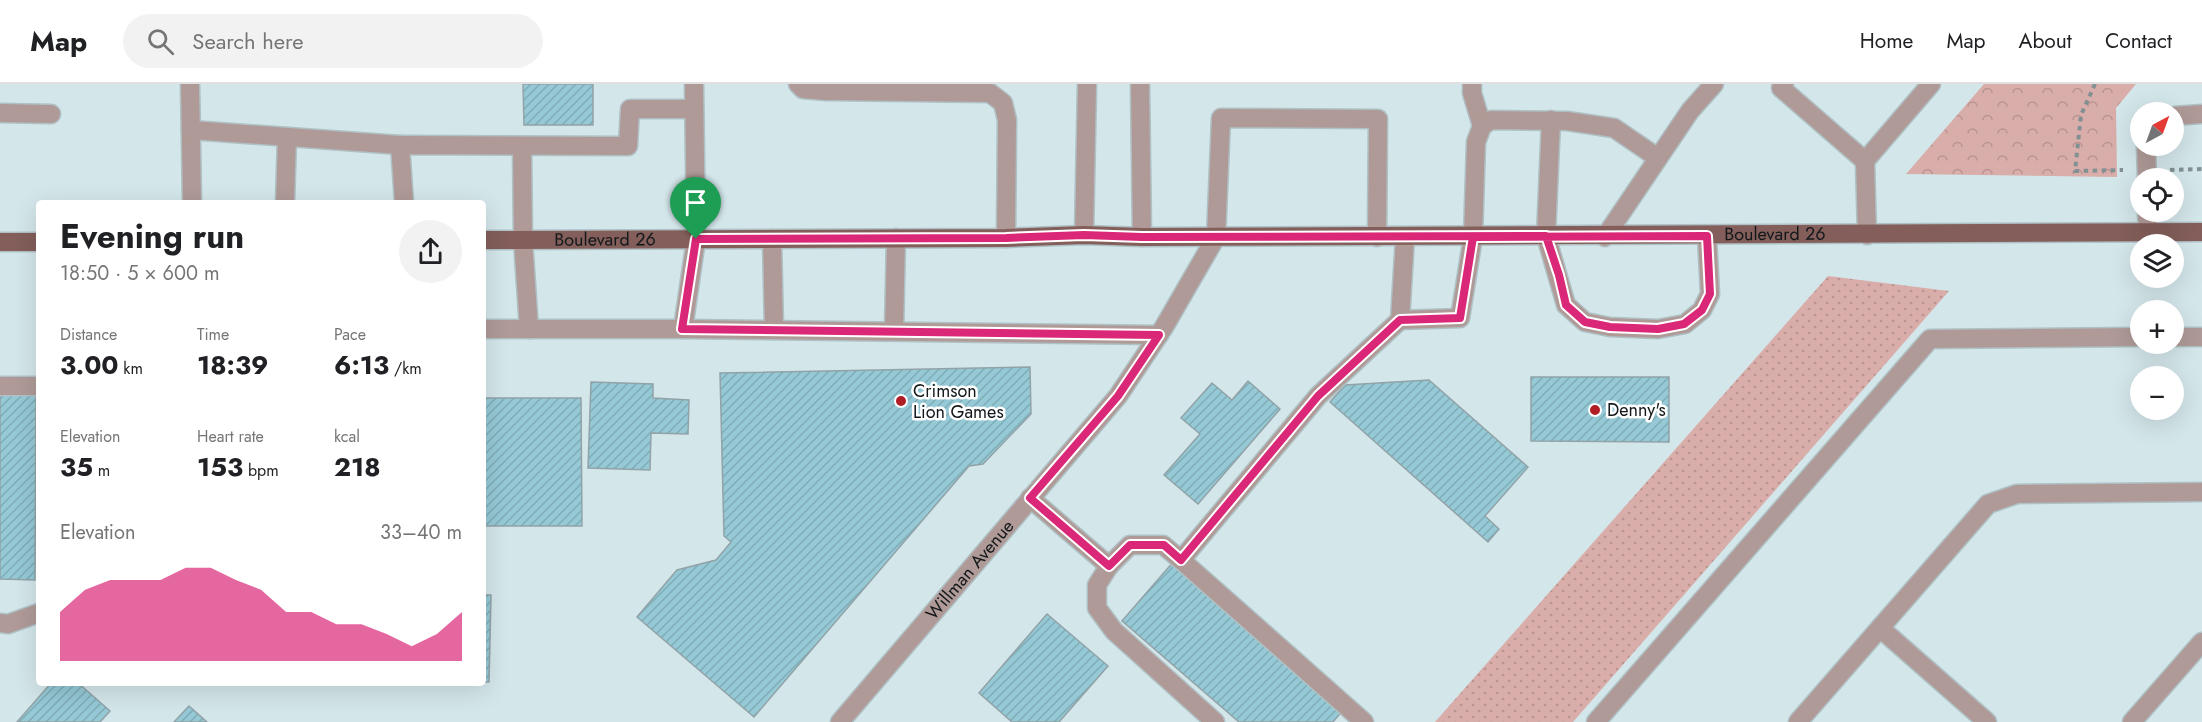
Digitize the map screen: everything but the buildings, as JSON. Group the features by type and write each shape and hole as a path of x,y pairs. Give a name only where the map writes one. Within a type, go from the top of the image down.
{"main road":[{"name":"Boulevard 26","path":"486,240 1006,238 1084,235 1605,237 2202,232"},
{"path":"0,242 36,242"}],"street":[{"path":"190,84 192,200"},
{"path":"682,329 696,239 694,84"},
{"path":"798,84 804,89 826,91 990,93 1003,104 1007,120 1006,238"},
{"path":"1084,235 1087,84"},
{"path":"1140,84 1142,237"},
{"path":"1472,84 1472,93 1482,126"},
{"path":"1605,237 1690,111 1714,84"},
{"path":"1784,84 1781,88 1865,161"},
{"path":"1867,235 1865,161 1931,84"},
{"path":"191,130 400,145 628,146 630,109 694,109"},
{"path":"0,113 51,114"},
{"path":"2184,115 2202,114"},
{"path":"1216,237 1221,118 1378,119 1377,237"},
{"path":"1181,560 1318,396 1400,320 1460,318 1473,237 1476,142 1482,126 1491,120 1551,120 1614,128 1659,158"},
{"path":"1551,120 1546,236 1566,305 1585,322 1610,327 1658,329 1684,324 1702,310 1710,294 1707,236"},
{"path":"285,200 287,137"},
{"path":"400,145 404,200"},
{"path":"522,146 523,240 528,329"},
{"path":"2147,222 2148,233"},
{"name":"Willman Avenue","path":"840,722 1118,396 1159,335 1216,237"},
{"path":"1400,320 1405,237"},
{"path":"894,331 896,238"},
{"path":"772,239 774,330"},
{"path":"486,329 1159,335"},
{"path":"2184,337 2202,337"},
{"path":"1596,722 1930,339 2130,338"},
{"path":"0,386 36,386"},
{"path":"1798,722 1988,504 2017,494 2202,492"},
{"path":"1030,498 1109,566"},
{"path":"1215,722 1114,631 1097,608 1097,585 1109,566 1130,545 1164,545 1364,722"},
{"path":"0,623 8,624 36,614"},
{"path":"1880,628 1987,722"},
{"path":"2132,722 2202,642"}],"path":[{"path":"2095,84 2081,115 2075,171 2120,170"},
{"path":"2184,171 2202,169"}],"green space":[{"path":"1984,84 2136,84 2116,108 2117,177 1906,174"},
{"path":"1828,276 1949,291 1573,722 1435,722"}],"place":[{"name":"Crimson Lion Games","path":"901,401"},
{"name":"Denny's","path":"1595,410"}],"route":[{"path":"696,239 682,329 1159,335 1118,396 1030,498 1109,566 1130,545 1164,545 1181,560 1318,396 1400,320 1460,318 1473,237 1707,236 1710,294 1702,310 1684,324 1658,329 1610,327 1585,322 1566,305 1559,275 1546,236 1142,237 1084,235 1006,238 696,239"}]}
